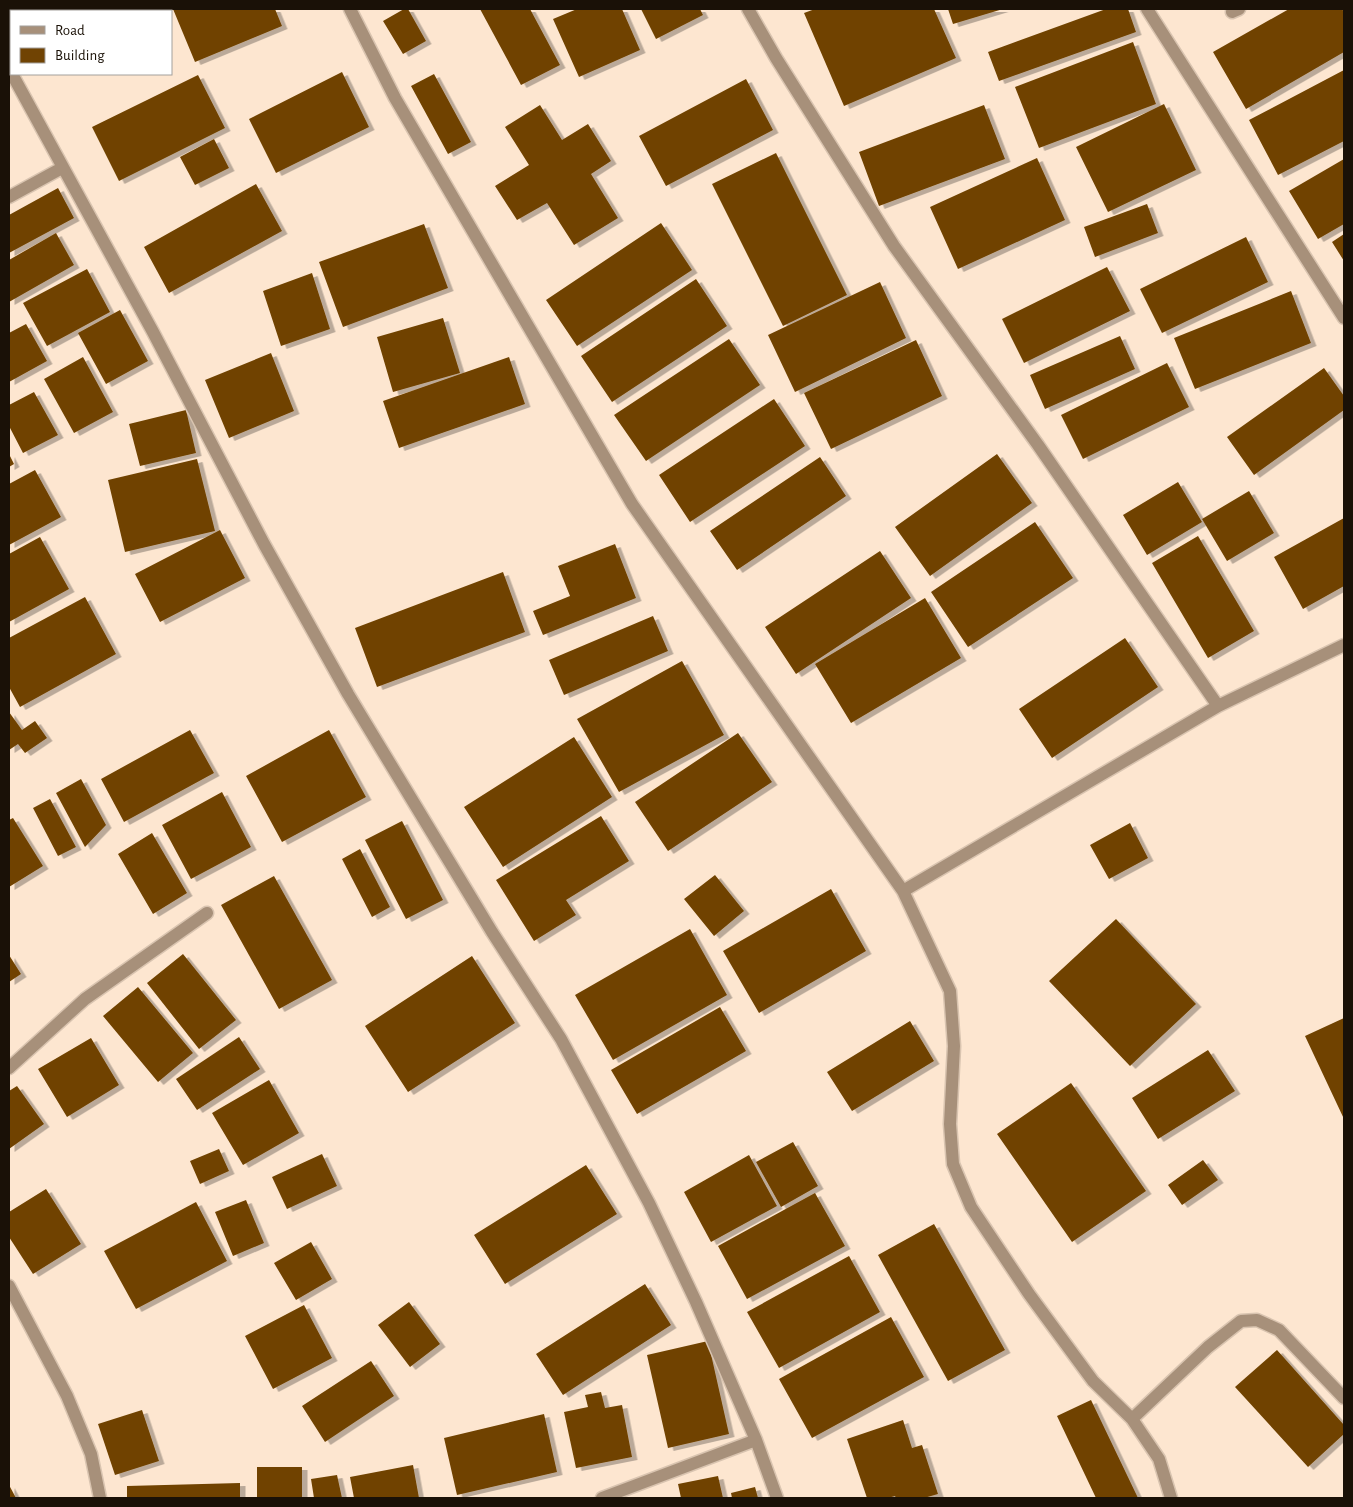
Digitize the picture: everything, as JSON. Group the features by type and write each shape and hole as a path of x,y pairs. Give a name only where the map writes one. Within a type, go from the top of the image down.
{"street":[{"path":"350,9 395,98 632,504 903,891 950,991 954,1046 950,1124 953,1164 971,1207 1029,1294 1094,1381 1132,1419 1159,1459 1171,1498"},
{"path":"748,9 776,58 894,246 1038,445 1218,706"},
{"path":"1147,9 1344,318"},
{"path":"12,75 153,332 264,544 348,694 492,932 561,1039 648,1202 696,1302 756,1440 777,1498"},
{"path":"9,197 62,168"},
{"path":"903,891 1218,706 1344,645"},
{"path":"9,1068 85,999 207,914"},
{"path":"9,1286 67,1396 91,1454 100,1498"},
{"path":"1132,1419 1208,1347 1241,1321 1257,1320 1279,1330 1344,1398"},
{"path":"602,1498 756,1440"}],"building":[{"path":"26,9 162,10 26,10"},
{"path":"173,9 275,9 282,26 195,62"},
{"path":"404,9 408,9 426,41 403,54 383,21"},
{"path":"480,9 530,9 560,65 521,85"},
{"path":"577,9 622,9 640,50 579,77 553,19"},
{"path":"641,9 700,9 703,15 656,39"},
{"path":"815,9 934,9 956,58 844,106 804,13"},
{"path":"948,9 1003,9 953,24"},
{"path":"1106,9 1128,9 1136,32 999,81 988,52"},
{"path":"1289,9 1342,9 1344,12 1344,52 1246,109 1213,52"},
{"path":"1133,42 1156,104 1039,148 1015,87"},
{"path":"1344,70 1344,141 1278,175 1249,120"},
{"path":"342,72 369,127 276,173 249,119"},
{"path":"434,74 471,142 448,154 411,86"},
{"path":"198,75 225,128 119,181 92,127"},
{"path":"746,79 773,130 666,186 639,136"},
{"path":"1164,104 1196,170 1108,212 1076,147"},
{"path":"540,105 562,140 588,124 611,161 591,174 618,218 574,245 547,203 517,220 495,186 529,165 505,127"},
{"path":"984,105 1005,159 879,206 859,152"},
{"path":"214,139 229,168 195,185 180,157"},
{"path":"776,153 847,295 783,326 712,184"},
{"path":"1037,158 1065,220 958,269 930,207"},
{"path":"1344,159 1344,224 1318,239 1289,191"},
{"path":"256,184 282,231 169,293 144,247"},
{"path":"58,188 74,218 9,253 9,215"},
{"path":"1147,204 1158,233 1095,257 1084,227"},
{"path":"661,223 692,270 577,346 546,300"},
{"path":"424,224 448,288 343,327 319,262"},
{"path":"56,233 74,265 9,302 9,260"},
{"path":"1344,234 1344,261 1332,242"},
{"path":"1246,237 1268,282 1162,333 1140,289"},
{"path":"1107,267 1130,311 1024,363 1002,319"},
{"path":"87,269 110,312 47,346 23,303"},
{"path":"312,273 330,329 281,346 263,291"},
{"path":"696,279 727,326 612,402 581,356"},
{"path":"880,282 906,338 795,392 768,335"},
{"path":"1291,291 1311,343 1195,389 1174,338"},
{"path":"120,310 148,361 106,384 78,333"},
{"path":"443,318 460,373 393,392 377,337"},
{"path":"26,324 47,361 9,382 9,333"},
{"path":"1120,336 1135,369 1045,409 1030,375"},
{"path":"729,339 760,385 646,461 614,415"},
{"path":"916,340 942,396 831,449 804,393"},
{"path":"271,353 294,411 229,438 205,380"},
{"path":"83,357 113,412 74,433 44,379"},
{"path":"509,357 525,404 399,448 383,401"},
{"path":"1167,363 1189,407 1083,459 1061,415"},
{"path":"1324,368 1344,396 1344,410 1254,475 1227,437"},
{"path":"34,392 58,435 23,453 9,426 9,405"},
{"path":"774,399 805,446 690,522 659,475"},
{"path":"186,410 196,453 140,466 129,424"},
{"path":"9,454 14,464 9,467"},
{"path":"997,454 1032,503 930,576 895,527"},
{"path":"820,457 846,496 737,570 710,531"},
{"path":"197,459 215,531 125,552 108,480"},
{"path":"35,470 61,517 9,545 9,484"},
{"path":"1178,482 1202,522 1147,555 1123,515"},
{"path":"1249,491 1274,533 1227,561 1202,519"},
{"path":"1344,518 1344,586 1303,609 1274,557"},
{"path":"1035,522 1073,578 968,647 931,592"},
{"path":"220,530 245,578 160,622 135,574"},
{"path":"1198,536 1254,631 1208,658 1152,563"},
{"path":"40,537 69,589 9,622 9,554"},
{"path":"615,544 636,598 543,635 533,611 570,596 558,566"},
{"path":"880,551 911,598 796,674 765,627"},
{"path":"503,572 525,632 377,687 355,628"},
{"path":"85,597 116,654 20,707 9,687 9,638"},
{"path":"925,598 961,658 851,723 815,664"},
{"path":"653,616 668,651 564,695 549,660"},
{"path":"1125,638 1158,687 1052,758 1019,709"},
{"path":"682,661 724,735 619,792 577,719"},
{"path":"9,712 22,730 35,721 47,738 25,753 18,744 9,750"},
{"path":"190,730 214,773 124,822 101,779"},
{"path":"329,730 366,797 282,842 246,776"},
{"path":"738,733 772,782 668,851 635,802"},
{"path":"574,737 612,797 503,867 464,807"},
{"path":"81,779 106,825 85,847 56,793"},
{"path":"222,792 251,847 191,879 162,825"},
{"path":"50,799 76,847 58,856 33,808"},
{"path":"601,816 629,861 566,900 576,915 534,941 496,880"},
{"path":"13,818 43,866 9,887 9,820"},
{"path":"402,821 443,900 406,919 365,840"},
{"path":"1130,823 1148,858 1109,879 1090,845"},
{"path":"152,833 187,893 153,914 118,854"},
{"path":"360,849 390,907 372,917 342,859"},
{"path":"715,875 744,911 714,936 684,899"},
{"path":"274,876 332,980 279,1009 221,905"},
{"path":"831,889 866,951 759,1013 723,951"},
{"path":"1116,919 1196,1004 1130,1066 1049,981"},
{"path":"690,929 727,995 613,1060 575,995"},
{"path":"183,954 236,1020 199,1049 147,983"},
{"path":"9,955 21,974 9,982"},
{"path":"472,956 515,1023 408,1092 365,1026"},
{"path":"138,987 193,1053 158,1082 103,1016"},
{"path":"720,1007 746,1051 637,1114 611,1070"},
{"path":"1344,1018 1344,1119 1305,1036"},
{"path":"910,1021 934,1061 852,1111 827,1072"},
{"path":"239,1037 260,1069 197,1110 176,1079"},
{"path":"91,1038 119,1085 67,1117 38,1069"},
{"path":"1208,1050 1235,1091 1158,1139 1132,1098"},
{"path":"269,1080 299,1133 243,1165 212,1113"},
{"path":"1071,1083 1146,1191 1072,1242 997,1134"},
{"path":"17,1086 44,1124 9,1149 9,1091"},
{"path":"793,1142 818,1186 781,1207 756,1162"},
{"path":"219,1149 229,1171 200,1184 190,1161"},
{"path":"322,1154 337,1186 287,1209 272,1177"},
{"path":"749,1155 777,1206 711,1242 684,1192"},
{"path":"1203,1160 1218,1180 1182,1205 1168,1185"},
{"path":"586,1165 617,1214 505,1284 474,1235"},
{"path":"46,1189 81,1244 33,1274 9,1237 9,1212"},
{"path":"815,1193 845,1246 747,1299 718,1246"},
{"path":"246,1200 264,1243 233,1256 215,1212"},
{"path":"196,1202 227,1261 136,1309 104,1251"},
{"path":"934,1224 1005,1350 948,1381 878,1255"},
{"path":"311,1242 332,1279 296,1300 274,1263"},
{"path":"849,1256 880,1312 779,1368 747,1312"},
{"path":"645,1284 671,1325 563,1395 536,1354"},
{"path":"409,1302 440,1344 410,1367 378,1325"},
{"path":"304,1305 332,1358 273,1389 245,1336"},
{"path":"891,1317 924,1377 812,1438 779,1379"},
{"path":"708,1341 729,1434 668,1448 647,1355"},
{"path":"1277,1350 1344,1425 1344,1434 1308,1467 1235,1387"},
{"path":"371,1361 394,1396 325,1442 302,1406"},
{"path":"601,1392 605,1408 622,1405 632,1457 576,1468 564,1412 588,1407 585,1395"},
{"path":"1091,1400 1138,1498 1096,1498 1057,1416"},
{"path":"142,1410 159,1461 115,1475 98,1424"},
{"path":"544,1414 557,1472 457,1495 444,1438"},
{"path":"903,1420 912,1448 922,1445 938,1494 924,1498 896,1498 895,1496 867,1498 847,1439"},
{"path":"413,1465 419,1498 354,1498 350,1477"},
{"path":"257,1467 302,1467 302,1498 257,1498"},
{"path":"337,1475 342,1498 314,1498 311,1479"},
{"path":"718,1476 723,1498 681,1498 678,1484"},
{"path":"240,1483 240,1498 127,1498 127,1486"},
{"path":"9,1485 16,1498 9,1498"},
{"path":"755,1487 758,1498 732,1498 731,1493"}]}
